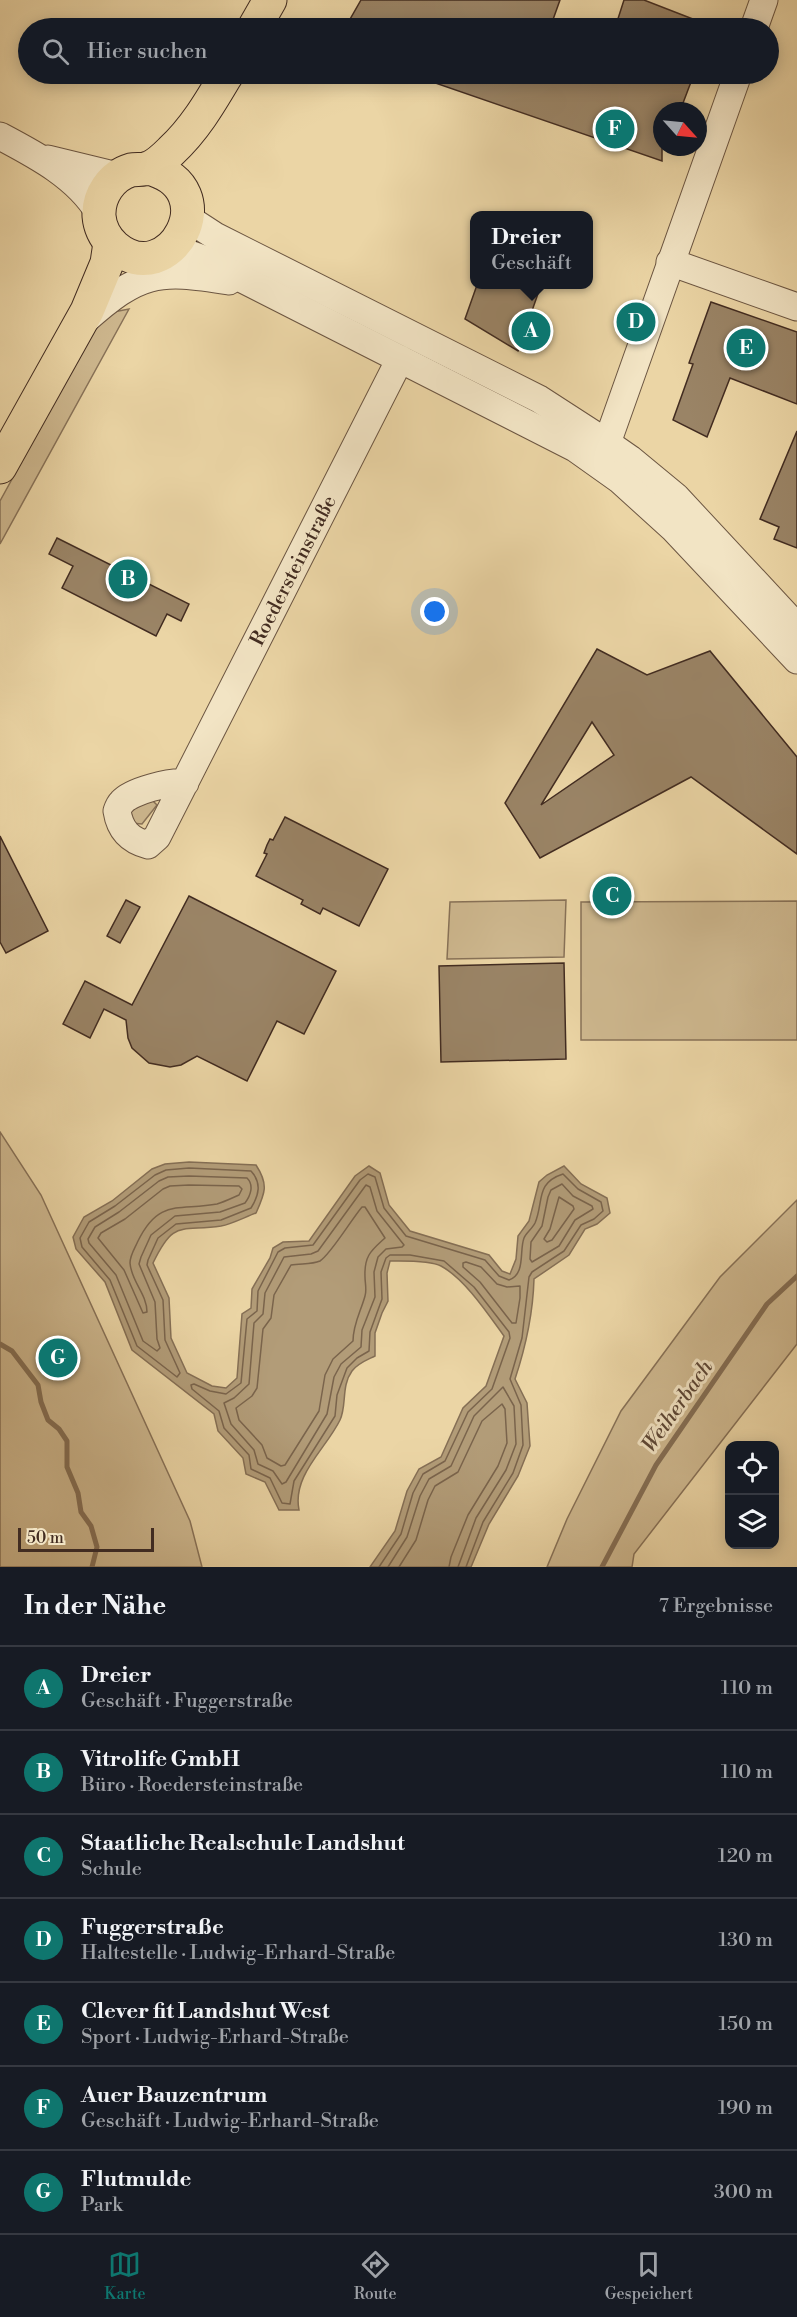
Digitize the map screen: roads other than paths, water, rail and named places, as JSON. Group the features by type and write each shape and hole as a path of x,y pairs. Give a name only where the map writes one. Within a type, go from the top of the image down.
{"main road":[{"path":"260,18 270,0"},
{"path":"129,241 104,193 133,172 170,153 204,112 221,84"},
{"path":"0,467 83,319 107,263 129,241 183,233 188,158 204,112"},
{"path":"133,172 168,176 185,202"}],"street":[{"path":"758,18 764,0"},
{"path":"603,454 734,84"},
{"path":"0,136 38,156 92,201 129,241 178,250 203,259 575,448 630,459 676,497 797,627"},
{"path":"38,156 133,172"},
{"path":"185,202 192,221 215,236 539,399 603,454 621,480 674,529 797,660"},
{"path":"670,262 797,307"},
{"path":"83,319 136,282 155,276 194,275 251,284"},
{"name":"Roedersteinstraße","path":"184,783 400,359"}],"water":[{"path":"189,1162 256,1165 264,1184 256,1213 221,1226 180,1230 167,1240 153,1263 169,1298 171,1338 187,1373 212,1386 226,1388 237,1378 242,1314 251,1308 252,1289 270,1258 273,1248 283,1242 309,1241 355,1176 369,1166 380,1173 389,1205 410,1231 489,1255 502,1271 510,1274 516,1259 518,1236 529,1221 539,1182 547,1175 564,1166 581,1184 607,1198 610,1213 597,1224 585,1229 569,1255 534,1279 528,1330 515,1379 527,1403 530,1446 518,1476 489,1524 471,1567 370,1567 395,1531 407,1491 419,1469 441,1457 463,1408 486,1386 504,1336 459,1279 441,1266 417,1261 390,1261 387,1273 388,1301 375,1333 375,1356 357,1366 346,1383 340,1420 300,1485 299,1510 279,1510 265,1482 246,1474 243,1458 218,1431 214,1414 132,1350 105,1282 76,1249 73,1237 84,1217 112,1201 152,1169 165,1164"}],"waterway":[{"name":"Weiherbach","path":"602,1567 656,1465 767,1304 797,1276"},
{"path":"0,1344 12,1351 38,1385 48,1420 59,1429 67,1441 67,1467 78,1493 81,1512 91,1526 97,1547 92,1567"}],"place":[{"name":"Auer Bauzentrum","path":"615,129"},
{"name":"Fuggerstraße","path":"636,322"},
{"name":"Dreier","path":"531,331"},
{"name":"Clever fit Landshut West","path":"746,348"},
{"name":"Vitrolife GmbH","path":"128,579"},
{"name":"Staatliche Realschule Landshut","path":"612,896"},
{"name":"Flutmulde","path":"58,1358"}]}
